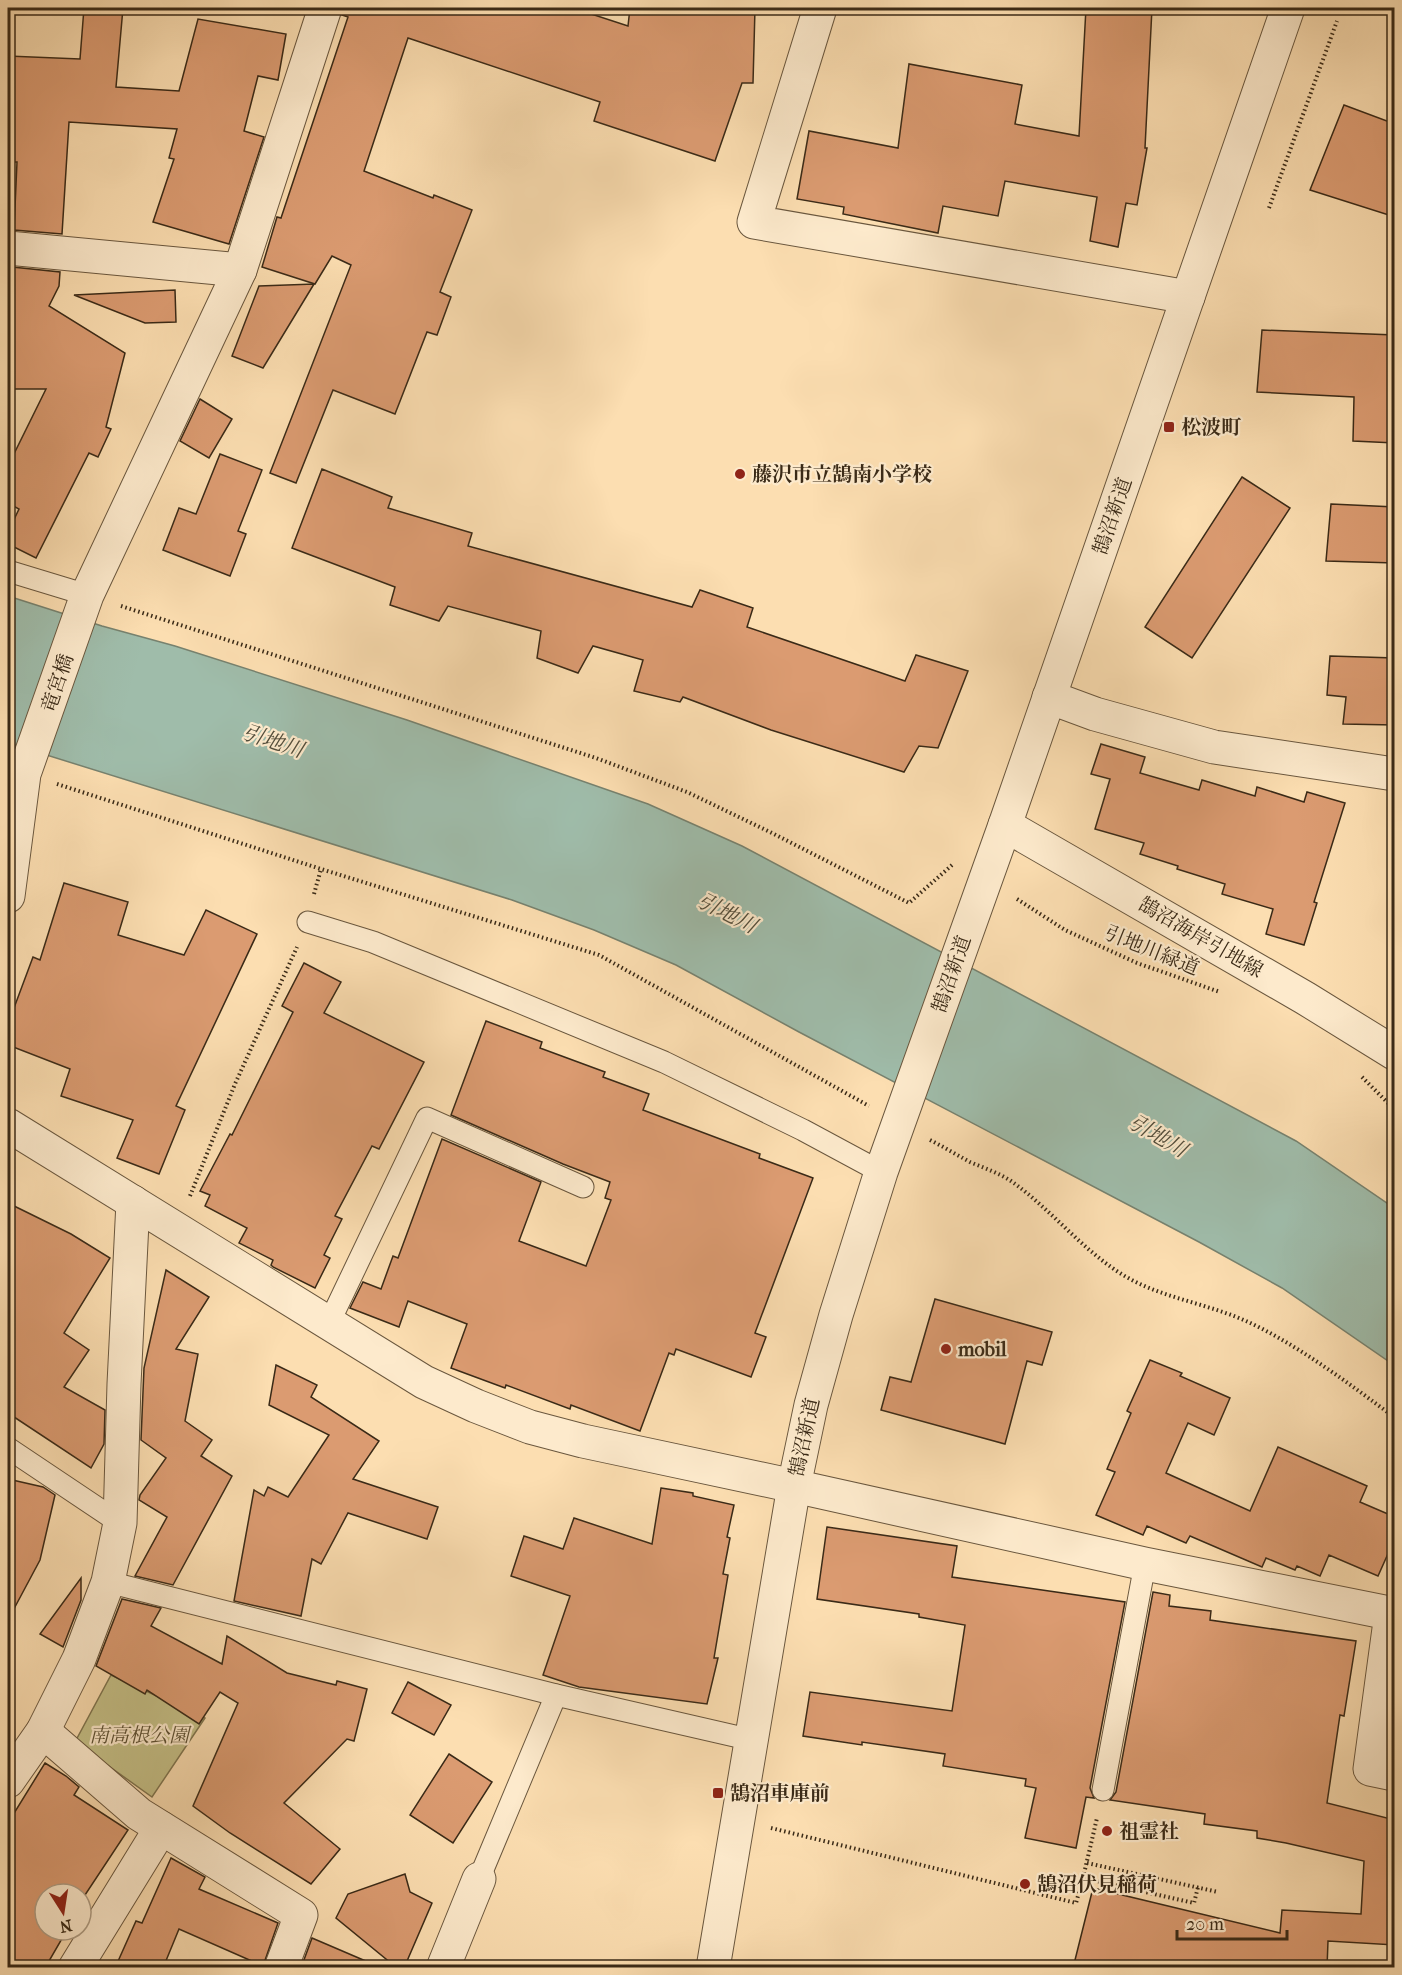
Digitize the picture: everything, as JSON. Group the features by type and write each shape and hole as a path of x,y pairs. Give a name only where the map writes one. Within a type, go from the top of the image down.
{"street":[{"name":"竜宮橋","path":"8,896 28,765 85,603 240,270 325,8"},
{"path":"820,8 754,222 1188,297"},
{"name":"鵠沼新道","path":"713,1968 794,1486 811,1405 836,1315 881,1172 1005,825 1288,8"},
{"path":"8,248 240,270"},
{"path":"1049,697 1095,714 1214,747 1395,774"},
{"name":"鵠沼海岸引地線","path":"1005,825 1305,998 1395,1053"},
{"path":"8,1125 424,1382 530,1427 583,1442 1145,1564 1393,1614 1370,1770 1395,1774"},
{"path":"8,1781 43,1731 79,1659 108,1582 120,1522 133,1202"},
{"path":"43,1731 139,1814 301,1915 281,1968"},
{"path":"75,1968 160,1828"},
{"path":"443,1968 478,1879"}],"lane":[{"path":"8,571 85,603"},
{"path":"308,921 373,942 664,1062 803,1130 881,1172"},
{"path":"329,1323 427,1118 583,1187"},
{"path":"8,1448 120,1522"},
{"path":"1103,1790 1145,1564"},
{"path":"108,1582 556,1695 752,1740"},
{"path":"478,1879 556,1695"}],"path":[{"path":"1269,208 1337,21"},
{"path":"85,603 606,762 698,797 909,903 957,860 985,876"},
{"path":"28,765 321,869 599,955 900,1118 968,1161 1009,1180 1041,1205 1084,1245 1123,1275 1187,1302 1213,1308 1246,1321 1315,1361 1395,1417"},
{"path":"176,1229 235,1084 308,921 321,869"},
{"name":"引地川緑道","path":"1017,899 1065,930 1137,963 1223,994"},
{"path":"1358,1074 1395,1109"},
{"path":"738,1820 1076,1904 1103,1790"},
{"path":"1087,1863 1218,1892"},
{"path":"1083,1878 1194,1903 1198,1887"}],"green space":[{"name":"南高根公園","path":"111,1675 205,1718 152,1797 75,1742"}],"water":[{"name":"引地川","path":"8,596 175,646 407,720 648,804 742,846 1296,1141 1394,1208 1394,1365 1282,1288 676,965 594,930 512,900 8,743"}],"building":[{"path":"84,8 123,8 116,87 179,91 198,19 286,34 278,80 258,76 244,131 264,137 229,244 153,222 174,159 169,158 177,129 69,122 62,234 14,230 17,162 8,162 10,109 8,109 8,56 80,59"},
{"path":"343,8 573,8 628,26 630,8 755,8 753,83 742,83 715,161 594,121 600,102 408,38 364,171 433,198 434,195 472,210 440,292 451,297 437,335 427,332 395,414 333,390 296,483 270,473 351,265 332,256 315,284 262,267 277,217 281,218 348,17 342,15"},
{"path":"1086,8 1152,8 1145,148 1147,148 1137,205 1126,203 1118,247 1090,241 1097,197 1005,181 998,216 943,206 938,233 843,214 844,207 797,199 809,131 898,148 909,64 1022,85 1015,124 1079,136"},
{"path":"1344,105 1395,124 1395,217 1310,190"},
{"path":"12,267 60,272 59,286 49,306 125,353 106,427 111,429 98,457 89,453 36,558 8,544 8,532 19,509 8,503 8,466 46,389 13,389 14,323 8,323 8,277 11,277"},
{"path":"314,284 263,368 232,356 259,286"},
{"path":"175,290 176,322 145,323 74,295"},
{"path":"1262,330 1395,335 1395,443 1353,441 1354,397 1257,392"},
{"path":"200,399 232,419 209,458 180,441"},
{"path":"220,454 262,470 238,531 246,534 230,576 163,550 179,508 196,514"},
{"path":"322,469 392,497 388,508 472,533 468,546 692,607 700,590 753,608 747,627 905,681 916,655 968,671 938,748 919,746 904,772 771,730 683,697 680,702 634,691 643,660 593,646 578,673 537,658 541,631 448,606 439,621 390,605 395,587 292,548"},
{"path":"1242,477 1290,508 1192,658 1145,627"},
{"path":"1331,504 1395,507 1395,563 1326,561"},
{"path":"1330,656 1395,658 1395,725 1343,724 1346,697 1327,695"},
{"path":"1101,744 1145,757 1140,773 1199,790 1202,780 1255,796 1257,787 1304,802 1307,792 1345,803 1314,902 1317,903 1304,945 1266,934 1273,909 1222,894 1225,884 1177,869 1178,866 1140,854 1144,843 1095,829 1110,779 1091,774"},
{"path":"64,883 128,902 118,935 184,955 206,910 257,934 176,1106 185,1110 159,1174 117,1158 133,1120 61,1096 70,1069 8,1045 8,1024 33,957 40,960"},
{"path":"304,963 341,982 324,1013 424,1062 379,1149 372,1146 335,1216 342,1219 324,1255 330,1258 315,1288 273,1267 271,1265 273,1260 239,1243 247,1228 205,1206 210,1195 200,1191 230,1134 232,1135 293,1012 282,1006"},
{"path":"486,1021 542,1042 540,1048 605,1072 603,1077 649,1094 643,1110 760,1154 759,1158 813,1178 755,1333 766,1337 751,1377 676,1349 674,1355 669,1353 640,1431 571,1405 570,1409 506,1385 505,1388 451,1368 467,1324 408,1301 399,1327 350,1308 363,1282 381,1289 393,1256 398,1258 442,1139 541,1182 519,1241 586,1266 611,1200 605,1198 610,1182 451,1115"},
{"path":"8,1203 71,1234 110,1258 64,1333 89,1350 64,1387 105,1410 104,1444 91,1468 8,1413"},
{"path":"166,1270 209,1297 176,1349 198,1354 185,1421 212,1440 201,1456 232,1476 173,1585 135,1576 167,1517 139,1500 140,1495 166,1458 141,1440 144,1368"},
{"path":"935,1299 1052,1332 1042,1365 1027,1361 1005,1444 881,1410 890,1377 911,1382"},
{"path":"1150,1360 1182,1373 1180,1376 1230,1398 1214,1435 1188,1423 1166,1473 1250,1511 1278,1447 1367,1486 1360,1502 1395,1517 1395,1538 1378,1576 1329,1555 1320,1576 1297,1566 1295,1570 1266,1558 1262,1567 1190,1536 1186,1543 1147,1526 1143,1535 1096,1515 1115,1472 1107,1469 1131,1413 1127,1411"},
{"path":"276,1365 317,1385 311,1397 379,1441 353,1479 438,1507 427,1539 348,1513 321,1564 312,1559 301,1616 234,1601 254,1490 264,1496 268,1487 288,1497 329,1435 269,1405"},
{"path":"8,1479 43,1487 55,1495 40,1560 8,1620"},
{"path":"661,1488 693,1493 693,1496 734,1505 727,1537 730,1538 723,1574 728,1575 714,1658 718,1658 707,1704 579,1687 543,1675 570,1596 511,1576 524,1536 563,1549 574,1518 652,1544"},
{"path":"827,1527 957,1546 952,1577 1125,1602 1090,1788 1094,1798 1086,1797 1076,1848 1025,1838 1036,1788 1025,1786 1026,1779 943,1766 945,1754 803,1736 810,1692 952,1711 965,1625 919,1617 919,1614 817,1599"},
{"path":"81,1578 81,1600 63,1647 40,1634"},
{"path":"1153,1592 1170,1595 1169,1606 1211,1611 1210,1620 1356,1641 1344,1716 1340,1715 1327,1803 1395,1820 1395,1945 1328,1941 1327,1968 1073,1968 1093,1888 1280,1933 1282,1910 1361,1914 1364,1861 1257,1838 1257,1831 1204,1824 1205,1814 1110,1800 1116,1792"},
{"path":"122,1599 161,1608 151,1626 222,1664 227,1636 287,1673 336,1685 337,1681 367,1689 354,1741 347,1739 284,1803 340,1849 311,1884 230,1833 193,1806 238,1703 220,1692 199,1724 147,1690 145,1694 96,1666"},
{"path":"408,1682 451,1705 434,1735 392,1713"},
{"path":"449,1754 492,1782 453,1843 410,1815"},
{"path":"45,1763 79,1787 74,1795 128,1830 93,1883 33,1882 33,1942 60,1942 45,1968 8,1968 8,1823"},
{"path":"171,1858 205,1877 199,1889 278,1923 263,1966 179,1929 163,1968 115,1968 136,1921 142,1923"},
{"path":"405,1874 410,1892 432,1903 404,1968 397,1968 336,1918 348,1894"},
{"path":"312,1938 382,1968 301,1968"}],"place":[{"name":"松波町","path":"1169,427"},
{"name":"藤沢市立鵠南小学校","path":"740,474"},
{"name":"mobil","path":"946,1349"},
{"name":"鵠沼車庫前","path":"718,1793"},
{"name":"祖霊社","path":"1107,1831"},
{"name":"鵠沼伏見稲荷","path":"1025,1884"}]}
